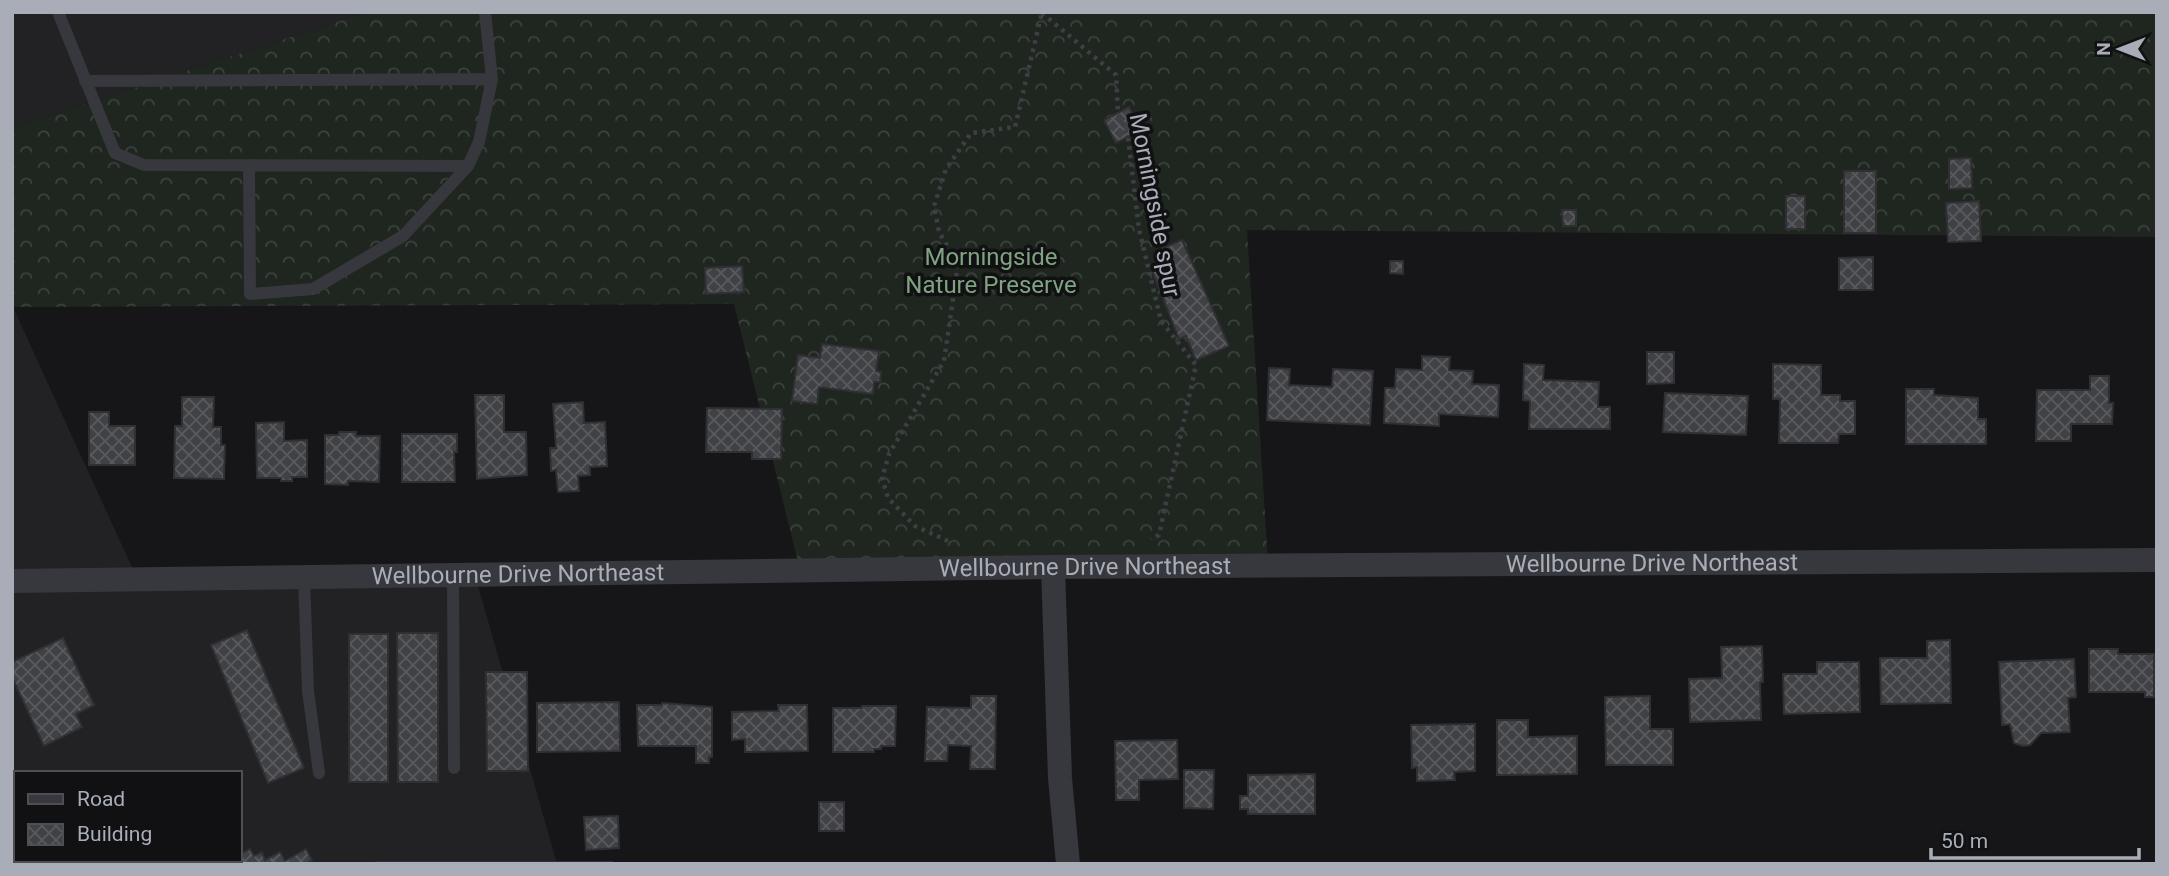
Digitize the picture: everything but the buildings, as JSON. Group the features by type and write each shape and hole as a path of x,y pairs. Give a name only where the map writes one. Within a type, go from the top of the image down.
{"street":[{"name":"Wellbourne Drive Northeast","path":"12,581 1053,567 2157,560"},
{"path":"1053,567 1060,778 1068,864"}],"lane":[{"path":"58,12 115,153 144,165 468,166"},
{"path":"249,165 250,294 313,289 403,236 468,166 479,142 492,79 485,12"},
{"path":"85,80 492,79"},
{"path":"453,575 454,768"},
{"path":"304,577 308,691 319,773"}],"path":[{"name":"Morningside spur","path":"1042,13 1116,75 1118,113 1128,137 1139,229 1161,321 1196,365 1159,535 1149,540"},
{"path":"951,542 915,526 888,498 882,478 889,454 944,362 958,264 939,232 934,206 946,169 971,134 1015,127 1042,13"}],"shaded area":[{"path":"12,12 367,12 12,128"},
{"path":"12,305 141,587 475,575 557,864 12,864"}],"green space":[{"name":"Morningside Nature Preserve","path":"367,12 2157,12 2157,237 1247,230 1268,563 799,566 734,304 13,307 12,128"}]}
